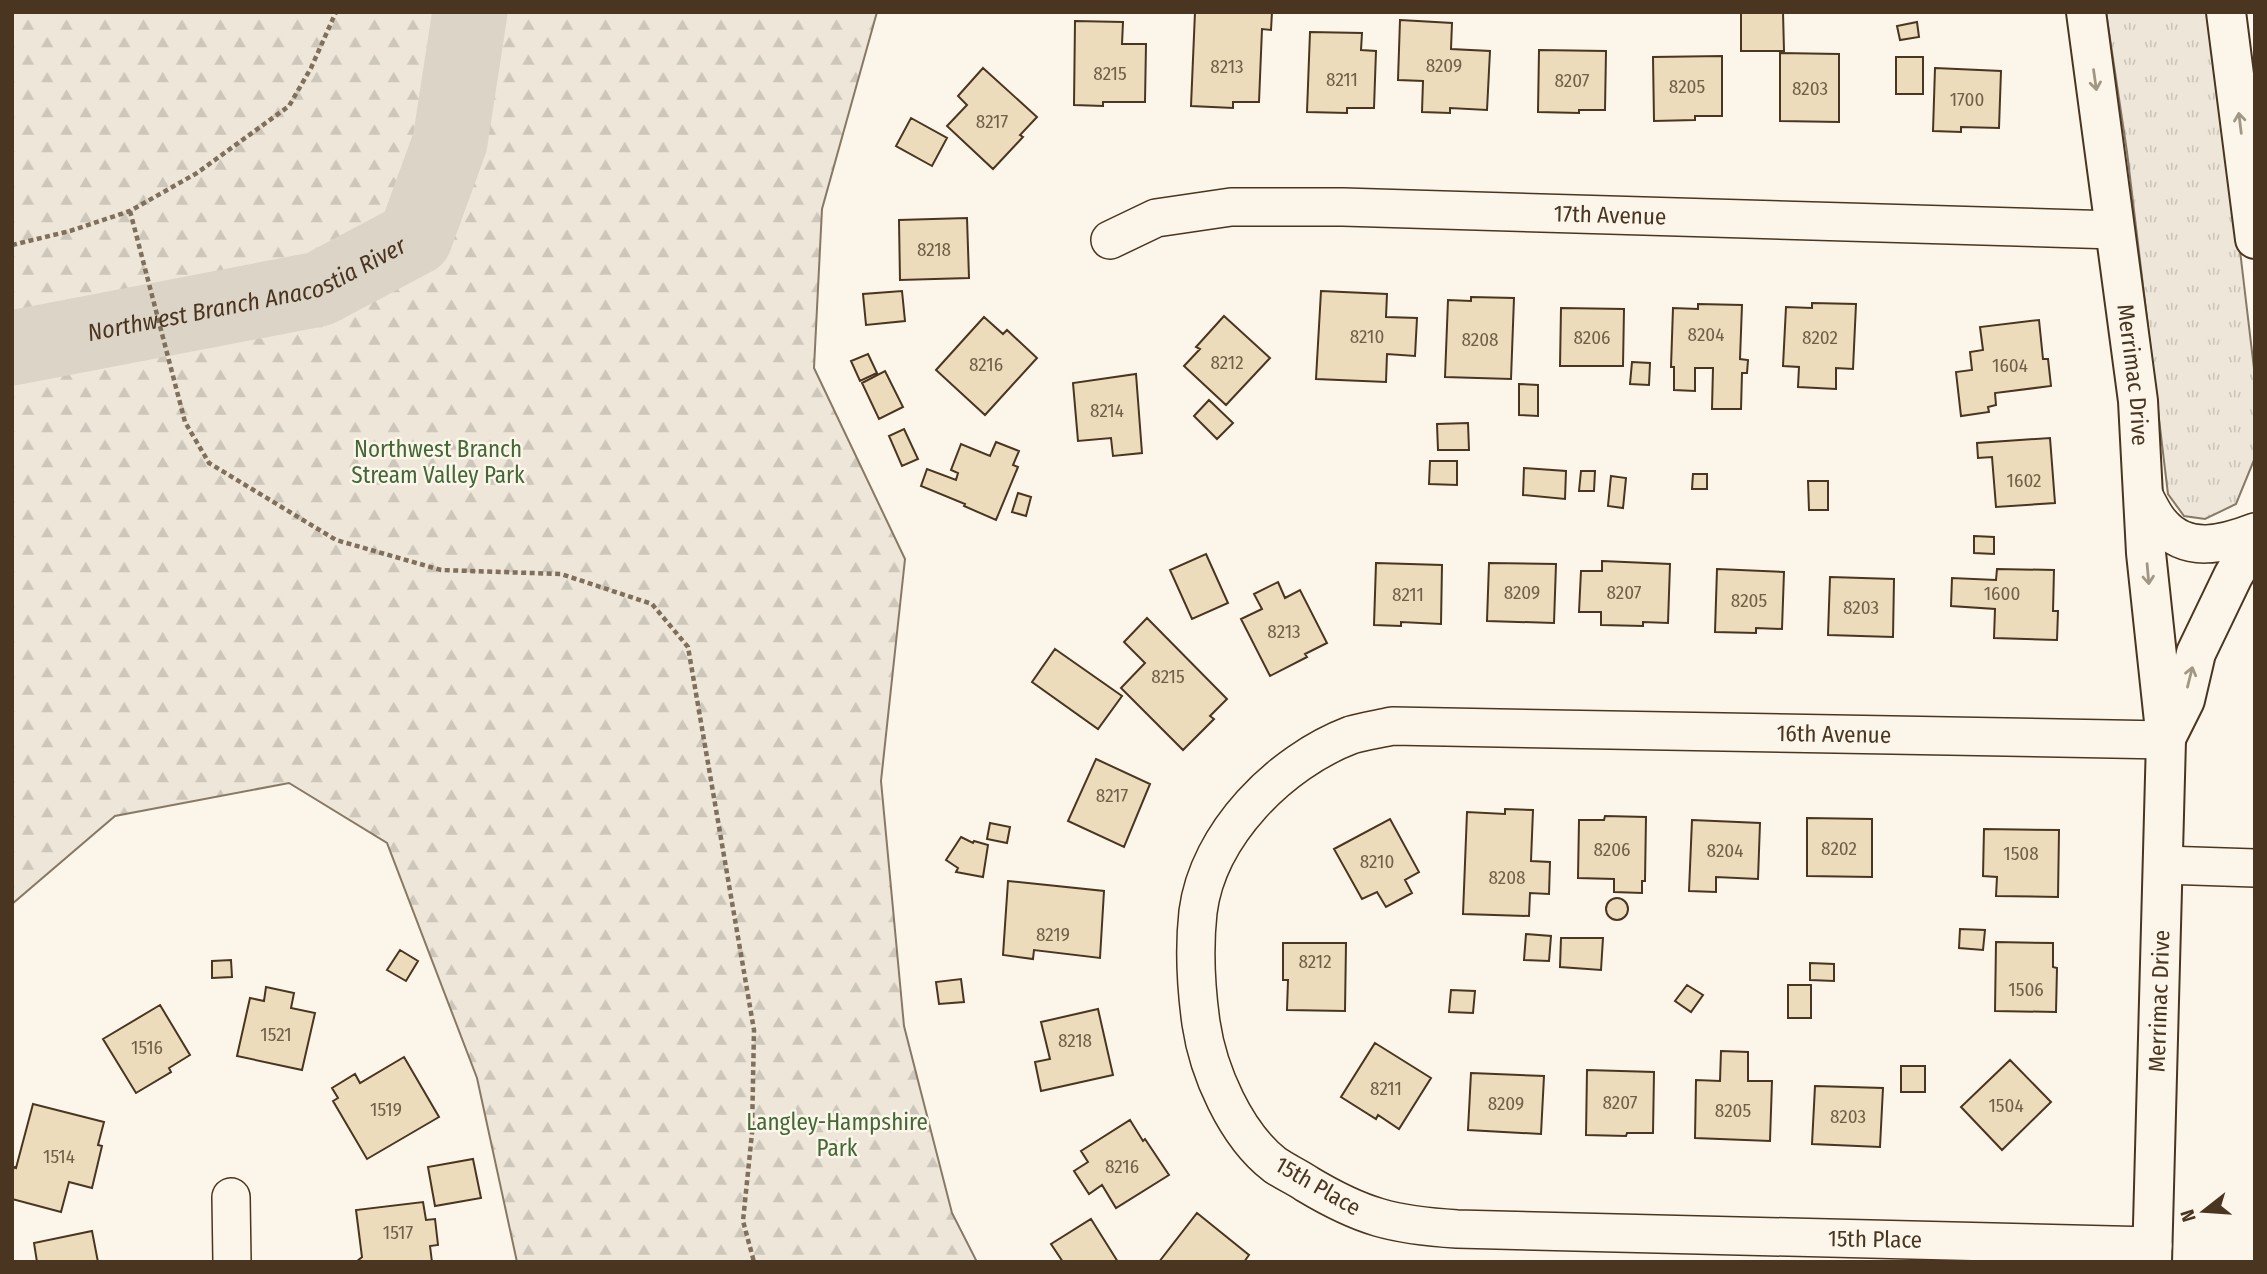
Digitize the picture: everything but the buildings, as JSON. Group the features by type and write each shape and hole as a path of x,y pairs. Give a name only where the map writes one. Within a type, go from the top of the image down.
{"street":[{"name":"Merrimac Drive","path":"2086,12 2138,401 2148,577 2165,740 2152,1254"},
{"path":"2226,12 2255,239"},
{"name":"17th Avenue","path":"1110,240 1156,218 1231,207 1343,207 2115,230"},
{"path":"2144,496 2162,526 2181,540 2214,546 2255,532"},
{"name":"Merrimac Drive","path":"2165,740 2185,699 2196,653 2255,538"},
{"name":"15th Place","path":"1503,727 1392,726 1352,735 1301,761 1270,785 1232,830 1211,867 1199,910 1197,953 1198,1003 1204,1046 1217,1082 1241,1128 1274,1164 1340,1204 1410,1226 2152,1254"},
{"name":"16th Avenue","path":"1503,727 2165,740"},
{"path":"2163,865 2255,867"},
{"path":"231,1197 232,1262"}],"path":[{"path":"12,245 70,231 130,211 197,173 289,106 311,68 336,12"},
{"path":"130,211 185,422 209,463 336,540 441,570 561,574 652,604 688,647 754,1030 752,1133 743,1221 754,1262"}],"green space":[{"name":"Northwest Branch Stream Valley Park","path":"12,12 877,12 822,209 814,368 905,559 881,781 904,1026 952,1213 977,1262 517,1262 477,1078 387,843 289,783 115,816 12,904"},
{"path":"2106,12 2207,12 2227,141 2255,377 2254,460 2236,504 2205,519 2184,516 2168,494 2127,152"}],"waterway":[{"name":"Northwest Branch Anacostia River","path":"12,348 319,289 415,238 450,142 470,12"}],"park label":[{"name":"Langley-Hampshire Park","path":"837,1135"}]}
